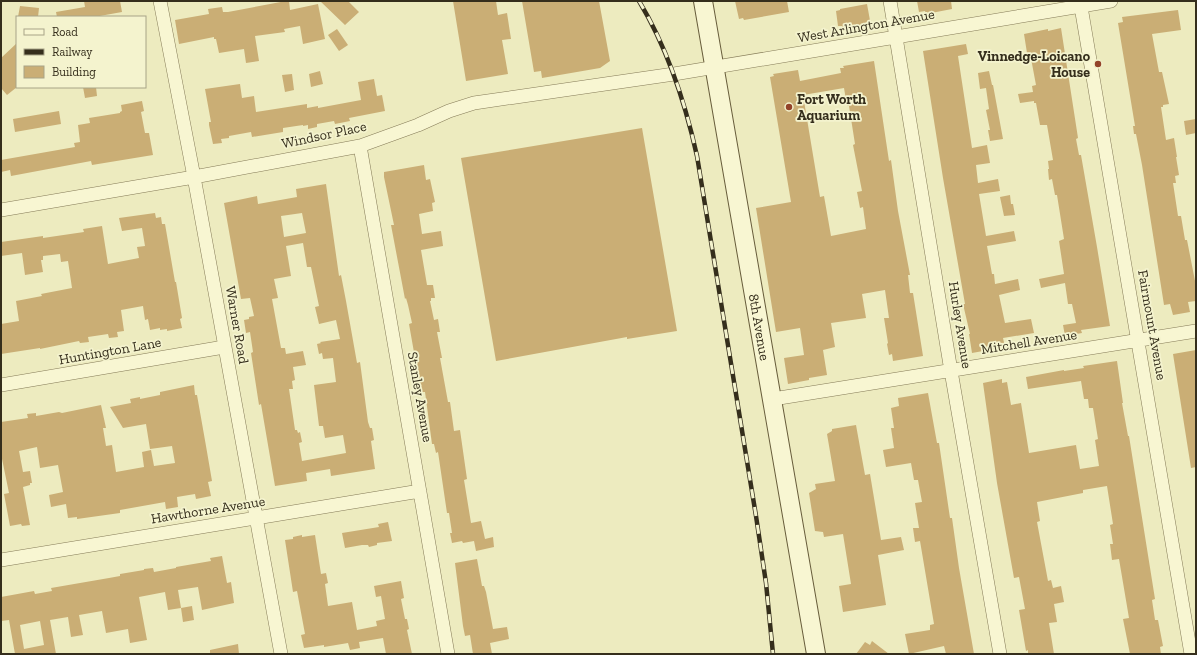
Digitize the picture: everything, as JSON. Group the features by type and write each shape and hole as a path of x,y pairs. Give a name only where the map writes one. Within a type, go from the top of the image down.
{"main road":[{"name":"8th Avenue","path":"703,1 816,654"}],"street":[{"name":"Warner Road","path":"160,1 194,177 281,654"},
{"name":"Hurley Avenue","path":"890,1 951,371 1000,654"},
{"name":"West Arlington Avenue","path":"674,74 1081,4 1111,1"},
{"name":"Fairmount Avenue","path":"1081,4 1191,654"},
{"name":"Windsor Place","path":"1,210 194,177 360,146 418,125 449,111 474,103 674,74"},
{"name":"Stanley Avenue","path":"360,146 448,654"},
{"name":"Mitchell Avenue","path":"773,399 1196,331"},
{"name":"Huntington Lane","path":"1,385 224,347"},
{"name":"Hawthorne Avenue","path":"1,560 420,491"}],"building":[{"path":"84,1 120,1 122,12 100,16 57,16 56,12 85,7"},
{"path":"289,1 290,10 318,4 325,39 303,44 300,26 284,29 285,32 255,36 259,61 246,63 244,49 219,53 216,39 214,39 214,37 179,44 175,20 209,14 208,9 222,7 223,12 228,12"},
{"path":"320,1 348,1 359,12 345,25"},
{"path":"453,1 496,1 498,15 507,13 511,39 502,40 508,74 466,81"},
{"path":"522,1 599,1 610,61 600,68 542,78 541,71 534,72"},
{"path":"735,1 787,1 789,12 744,20 743,18 739,19"},
{"path":"917,1 951,1 952,9 926,14 925,11 919,12"},
{"path":"867,4 871,26 851,29 851,27 843,28 842,26 838,26 836,11"},
{"path":"20,6 39,8 38,16 18,16"},
{"path":"1178,10 1181,30 1152,34 1159,72 1162,72 1169,104 1161,107 1166,140 1174,138 1177,157 1179,175 1175,176 1176,183 1173,183 1178,216 1181,216 1196,286 1196,301 1188,302 1190,312 1173,315 1170,304 1164,305 1142,165 1136,134 1134,134 1133,126 1135,126 1118,23 1123,22 1122,17"},
{"path":"1061,28 1078,138 1076,139 1079,155 1081,155 1110,326 1081,330 1082,333 1065,336 1063,325 1076,323 1072,304 1068,304 1065,283 1041,288 1039,279 1064,274 1059,241 1064,239 1057,195 1055,195 1052,179 1049,180 1048,161 1053,160 1047,125 1040,125 1036,103 1034,103 1034,101 1020,103 1018,94 1033,92 1032,86 1036,85 1030,53 1027,53 1024,34"},
{"path":"337,29 348,45 339,51 328,35"},
{"path":"16,44 16,88 7,95 1,88 1,58"},
{"path":"966,44 968,54 958,56 972,148 987,145 990,163 976,165 978,183 998,179 1000,191 979,194 986,236 1014,231 1016,241 987,246 992,274 994,274 995,284 1018,279 1020,290 999,295 1005,323 1031,319 1034,333 1003,338 1005,347 972,353 923,51"},
{"path":"874,61 889,161 891,160 898,211 910,275 908,275 910,293 913,293 923,356 893,361 892,354 889,355 884,318 889,318 885,290 862,294 866,318 831,323 835,347 823,350 827,375 788,384 784,358 804,355 800,328 776,332 756,208 791,202 770,77 774,76 773,74 798,70 800,81 841,73 840,68 844,68 843,66","holes":["844,88 847,106 849,106 855,144 853,145 862,191 857,192 860,208 863,207 866,229 831,236 824,196 820,197 803,95"]},
{"path":"320,71 323,84 311,87 309,74"},
{"path":"989,71 1003,139 990,141 988,130 990,130 986,110 989,109 986,88 980,89 978,73"},
{"path":"292,74 294,90 285,92 282,75"},
{"path":"374,79 377,96 382,95 385,111 349,118 350,121 335,124 334,121 317,124 317,127 308,129 308,125 303,125 283,128 283,132 252,137 251,132 229,136 229,138 221,139 222,143 213,144 209,125 209,122 211,122 205,89 240,84 242,98 254,96 256,112 307,104 307,108 318,106 318,108 361,100 358,82"},
{"path":"83,88 96,88 97,96 85,98"},
{"path":"142,101 144,111 141,112 145,133 149,133 153,155 92,165 91,161 11,176 10,170 1,172 1,160 75,147 74,143 80,142 78,125 90,123 89,118 120,113 122,111 121,105"},
{"path":"59,111 61,124 15,132 13,119"},
{"path":"1196,119 1196,133 1186,135 1184,121"},
{"path":"642,128 677,331 627,339 627,337 496,361 461,158"},
{"path":"424,165 426,180 430,179 435,202 432,203 433,211 419,214 422,234 441,231 443,246 421,250 427,285 433,285 435,298 431,298 430,301 434,320 438,319 440,332 437,332 442,358 440,358 448,402 450,402 454,431 460,430 467,479 464,480 471,523 481,521 485,539 493,537 494,547 476,551 474,541 452,543 449,513 447,513 438,452 436,453 434,444 432,444 425,392 421,392 409,324 412,323 406,298 405,299 391,225 394,225 384,177 384,172"},
{"path":"326,184 339,276 341,275 357,363 360,362 368,422 370,428 372,428 374,440 371,441 375,469 331,476 330,469 306,473 307,481 275,486 261,404 259,405 251,353 253,352 250,332 246,333 244,320 254,316 250,298 241,299 224,203 257,196 258,204 297,197 296,189","holes":["302,213 306,233 284,237 281,216","303,243 307,267 311,267 319,306 315,307 319,324 336,320 340,339 320,342 321,343 317,344 319,354 322,353 323,359 333,358 336,382 314,385 319,426 323,426 325,438 343,435 346,453 302,461 299,443 302,442 300,432 298,433 297,430 295,430 289,389 293,389 292,381 295,380 293,367 306,365 303,351 286,354 285,348 281,348 272,299 278,298 274,279 291,276 286,246"]},
{"path":"1010,195 1011,204 1013,204 1015,215 1004,216 1000,197"},
{"path":"155,213 156,218 161,217 162,224 165,224 182,318 180,319 182,328 167,331 167,329 160,330 160,328 150,330 148,319 145,320 143,306 121,310 124,331 117,332 118,337 109,338 108,334 88,337 89,342 80,343 79,341 40,349 1,354 1,324 19,321 16,301 72,288 68,261 61,262 60,254 43,256 43,260 41,260 43,272 25,275 22,253 1,256 1,242 84,232 83,229 102,226 108,264 139,258 137,247 145,246 142,228 122,231 119,218"},
{"path":"1196,350 1196,467 1191,468 1173,354"},
{"path":"1117,361 1122,403 1129,436 1155,599 1152,600 1155,620 1158,620 1163,646 1160,647 1161,654 1130,654 1123,619 1129,618 1119,559 1112,560 1110,544 1113,544 1110,525 1113,524 1107,486 1083,490 1083,493 1037,502 1040,521 1037,522 1048,581 1051,580 1053,588 1061,586 1064,602 1054,604 1057,622 1049,623 1054,654 1028,654 1028,650 1026,651 1019,610 1025,609 1019,577 1014,578 997,483 983,383 1002,379 1002,383 1007,382 1011,405 1021,403 1029,453 1076,445 1080,469 1099,466 1095,440 1098,439 1093,408 1089,408 1088,399 1084,399 1081,381 1028,389 1026,377"},
{"path":"194,385 212,481 208,482 211,496 196,499 195,494 177,497 178,507 166,509 165,502 120,510 120,513 77,519 77,517 68,518 66,504 51,507 49,495 63,492 58,465 40,468 37,447 19,451 23,472 30,471 32,483 23,487 30,525 22,526 21,524 10,526 4,494 9,493 1,454 1,422 28,418 27,414 36,413 36,416 59,412 62,413 101,405 106,428 103,428 106,446 112,445 116,472 144,467 142,452 151,450 154,466 175,463 172,446 150,449 146,424 123,428 110,407 131,403 130,399 140,397 140,399 160,395 160,392"},
{"path":"928,393 937,443 939,443 950,518 952,518 974,654 946,654 944,646 909,654 905,634 930,630 930,625 934,624 920,541 915,542 913,528 919,528 915,503 922,502 918,480 914,480 911,463 886,467 883,450 894,448 891,428 894,428 891,408 899,406 898,398"},
{"path":"856,425 865,475 870,474 881,540 901,537 904,550 878,555 886,605 843,612 839,586 851,584 843,534 824,537 823,532 815,531 809,493 816,489 815,484 835,481 827,434 832,431 832,429"},
{"path":"388,522 392,541 377,543 377,545 369,547 368,545 362,545 345,548 342,533 379,527 378,524"},
{"path":"302,535 302,537 315,535 321,574 326,573 328,583 325,584 328,606 352,602 357,630 377,626 376,621 385,619 381,596 376,597 374,586 401,581 404,598 401,599 405,619 407,619 409,629 407,630 412,654 386,654 383,638 359,642 360,648 350,650 348,643 324,647 324,645 304,648 301,635 305,634 297,591 293,592 285,540 293,539 293,537"},
{"path":"222,556 227,583 231,582 234,603 202,610 198,587 178,590 181,608 168,610 165,592 139,597 147,640 130,643 128,629 106,633 102,611 79,615 83,635 71,637 68,617 50,620 56,654 15,654 9,620 1,621 1,597 34,591 35,594 52,591 51,588 120,576 120,574 144,569 153,568 154,572 176,568 211,561 210,558","holes":["40,621 44,645 24,649 20,625"]},
{"path":"477,559 482,586 484,586 486,592 493,629 507,627 509,639 490,643 492,654 473,654 470,635 465,636 463,626 455,563"},
{"path":"192,606 194,620 183,622 181,608"},
{"path":"872,641 889,654 856,654 865,642 870,645"},
{"path":"238,644 239,654 210,654 210,650"}],"railway":[{"path":"639,1 659,38 667,57 681,96 697,156 756,516 766,583 773,654"}],"place":[{"name":"Vinnedge-Loicano House","path":"1098,64"},
{"name":"Fort Worth Aquarium","path":"789,107"}]}
